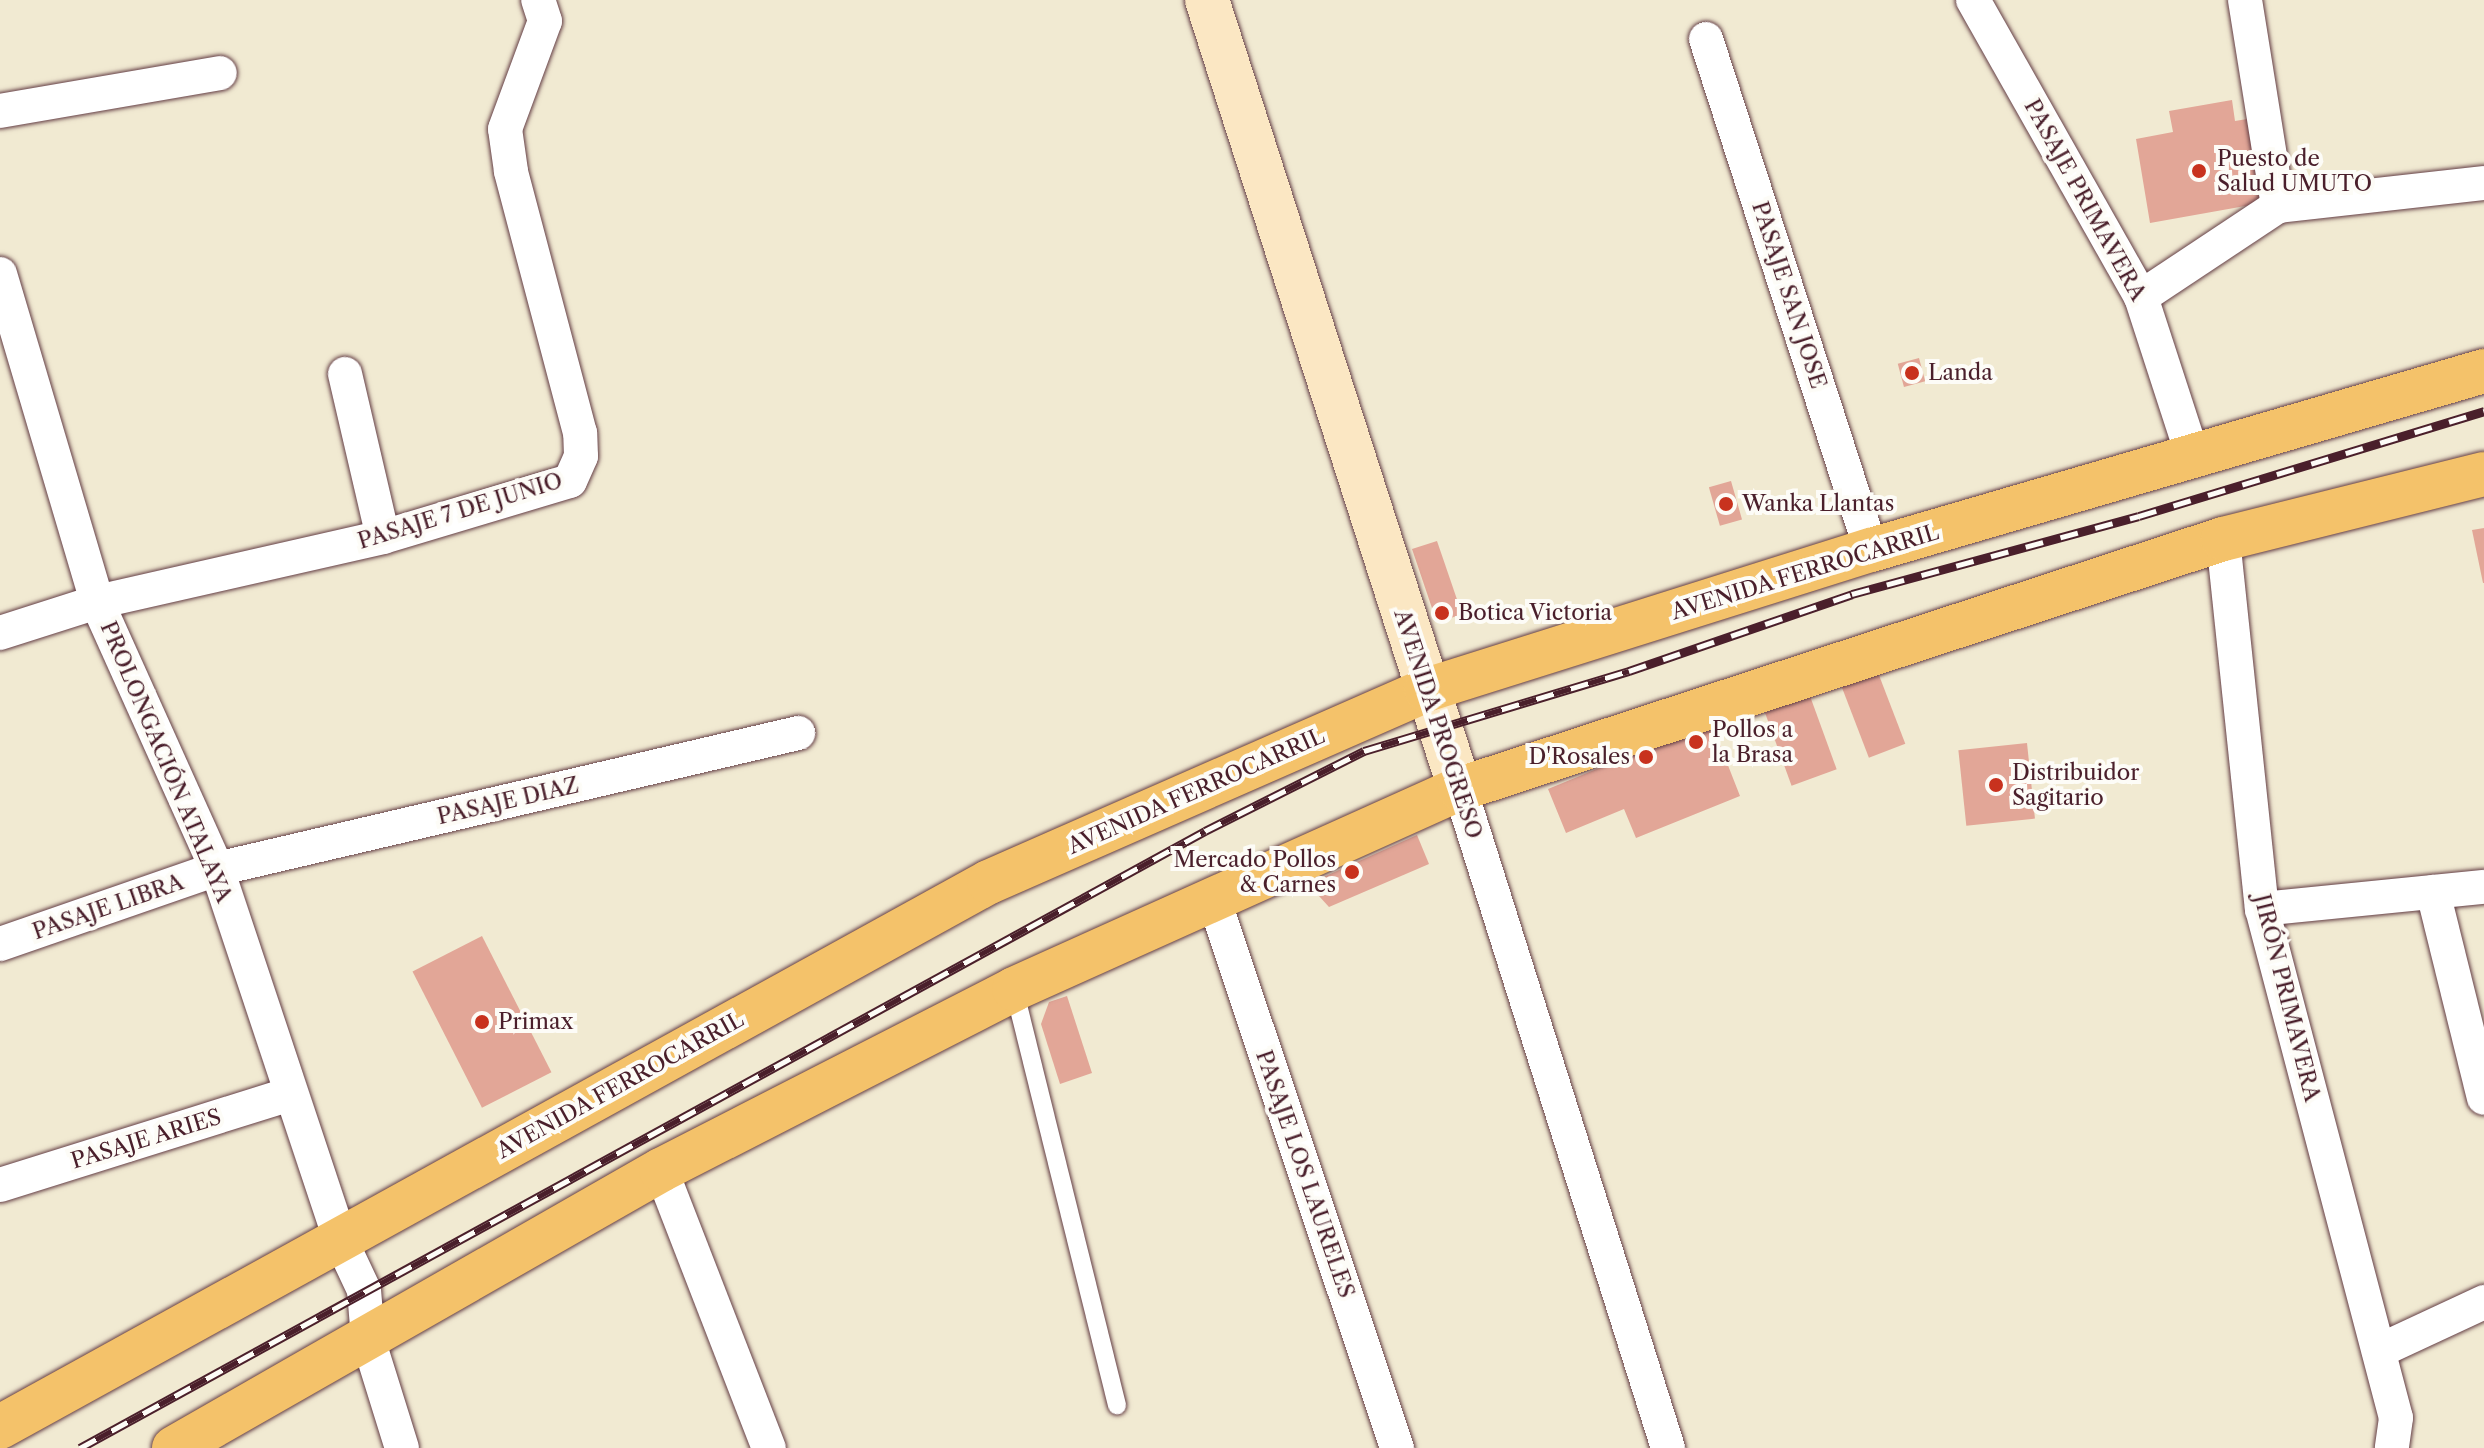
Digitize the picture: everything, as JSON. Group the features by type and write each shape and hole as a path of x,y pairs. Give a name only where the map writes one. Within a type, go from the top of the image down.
{"main road":[{"name":"AVENIDA FERROCARRIL","path":"0,1427 989,882 1426,690 1871,550 2484,371"},
{"path":"174,1448 661,1170 1014,989 1460,789 2223,539 2484,474"}],"street":[{"name":"PASAJE 7 DE JUNIO","path":"0,633 97,602 383,537 570,481 581,456 580,433 511,171 505,129 545,21 538,0"},
{"name":"AVENIDA PROGRESO","path":"1207,0 1668,1448"},
{"name":"PASAJE PRIMAVERA","path":"1973,0 2141,297 2192,454"},
{"path":"2245,0 2278,206"},
{"name":"PASAJE SAN JOSE","path":"1706,39 1871,550"},
{"path":"0,111 220,73"},
{"path":"2141,297 2278,206 2484,183"},
{"name":"PROLONGACIÓN ATALAYA","path":"0,274 5,319 97,602 217,869 340,1239 364,1290 368,1339"},
{"path":"345,374 383,537"},
{"name":"JIRÓN PRIMAVERA","path":"2223,539 2262,909 2396,1418 2392,1448"},
{"name":"PASAJE DIAZ","path":"217,869 798,733"},
{"name":"PASAJE LIBRA","path":"0,944 217,869"},
{"path":"2262,909 2484,887"},
{"path":"2433,892 2484,1098"},
{"name":"PASAJE LOS LAURELES","path":"1214,900 1397,1448"},
{"name":"PASAJE ARIES","path":"0,1185 291,1094"},
{"path":"661,1170 769,1448"},
{"path":"2379,1351 2484,1302"},
{"path":"368,1339 402,1448"}],"lane":[{"path":"1014,989 1117,1405"}],"building":[{"name":"Puesto de Salud UMUTO","path":"2232,100 2235,121 2247,119 2262,203 2150,223 2136,139 2173,132 2169,111"},
{"name":"Landa","path":"1919,358 1925,381 1904,387 1898,364"},
{"name":"Wanka Llantas","path":"1731,481 1742,519 1720,526 1709,487"},
{"path":"2484,528 2484,583 2483,583 2472,530"},
{"path":"1437,541 1462,614 1448,619 1434,614 1412,549"},
{"path":"1877,670 1905,744 1869,758 1841,684"},
{"path":"1810,696 1837,769 1792,786 1765,712"},
{"path":"1711,722 1740,796 1636,838 1624,809 1566,833 1548,789"},
{"name":"Distribuidor Sagitario","path":"2027,743 2035,819 1966,826 1958,750"},
{"path":"1417,835 1429,864 1329,907 1308,884"},
{"name":"Primax","path":"482,936 551,1072 482,1108 413,971"},
{"path":"1067,996 1092,1073 1060,1084 1041,1024 1049,1002"}],"railway":[{"path":"80,1448 1205,831 1364,751 1629,671 1852,594 2139,516 2484,411"}],"place":[{"name":"Puesto de Salud UMUTO","path":"2199,171"},
{"name":"Landa","path":"1912,373"},
{"name":"Wanka Llantas","path":"1726,504"},
{"name":"Botica Victoria","path":"1442,613"},
{"name":"Pollos a la Brasa","path":"1696,742"},
{"name":"D'Rosales","path":"1646,757"},
{"name":"Distribuidor Sagitario","path":"1996,785"},
{"name":"Mercado Pollos & Carnes","path":"1352,872"},
{"name":"Primax","path":"482,1022"}]}
